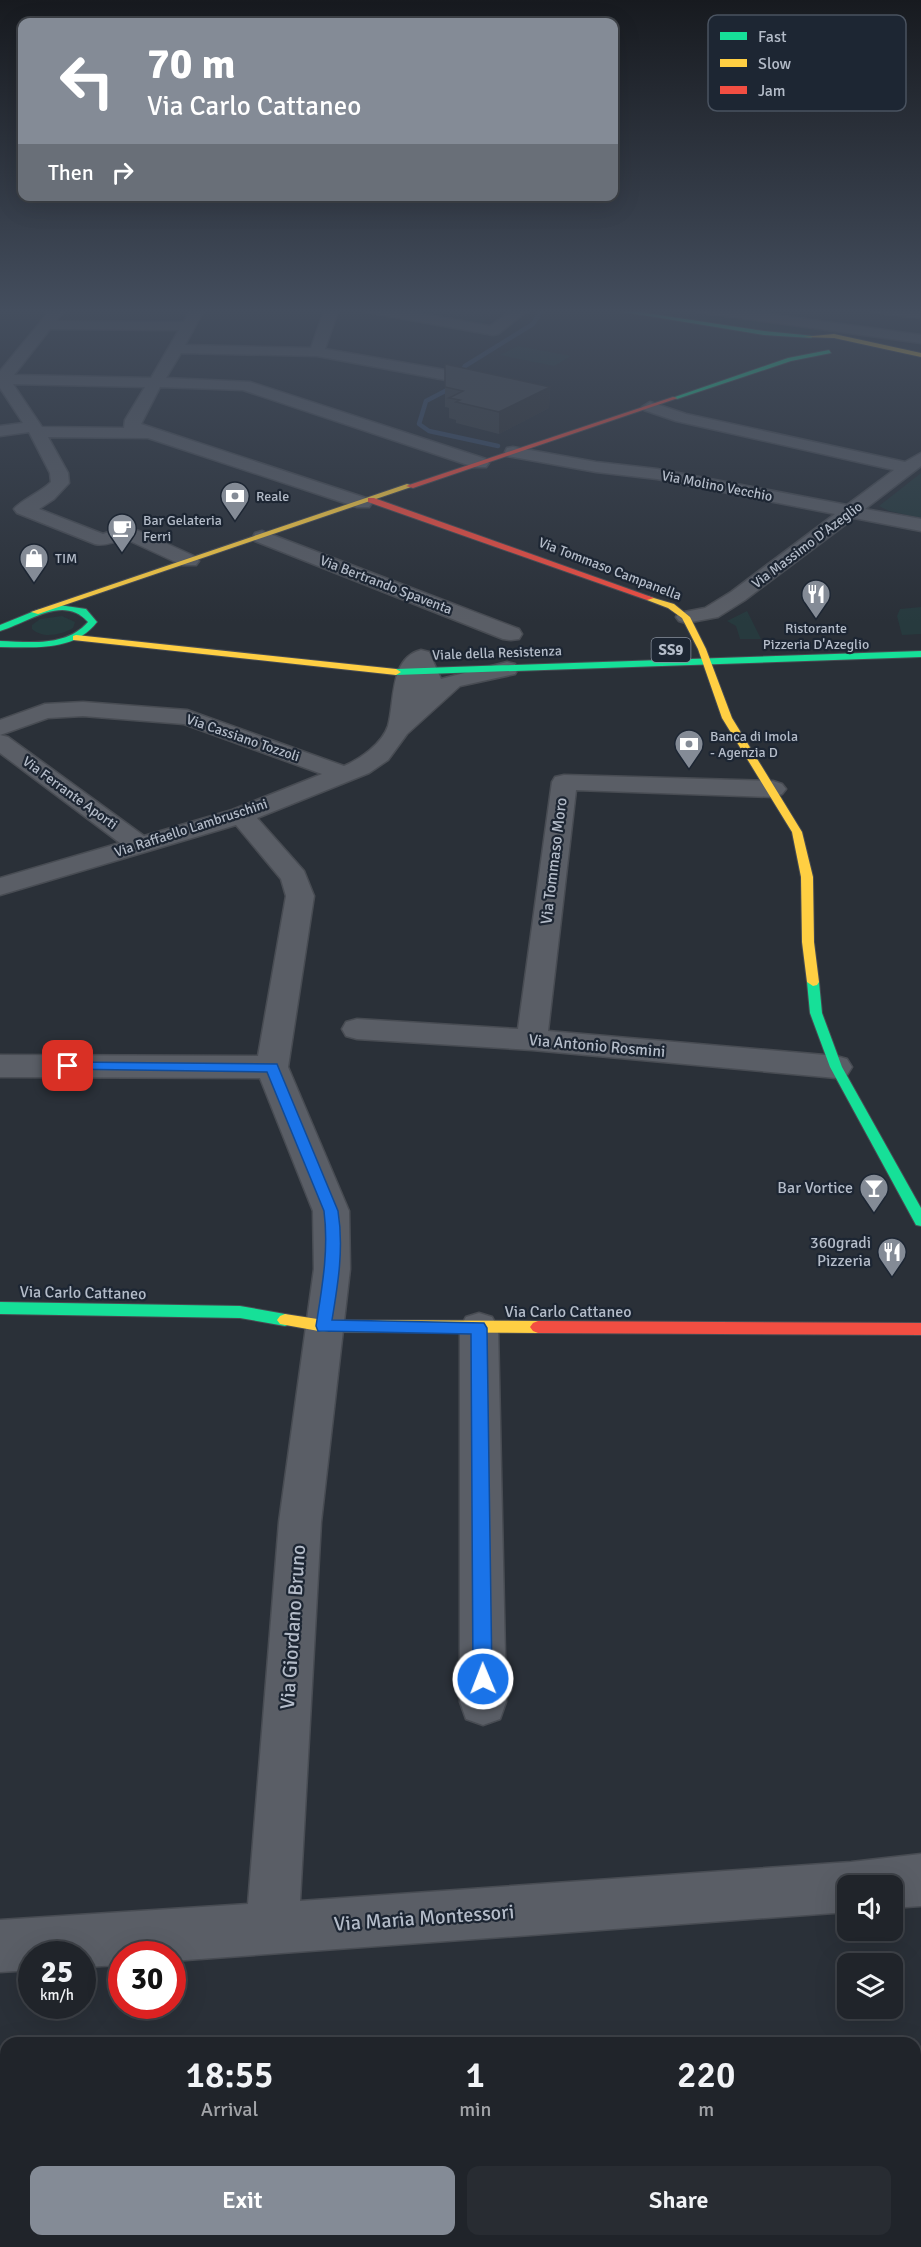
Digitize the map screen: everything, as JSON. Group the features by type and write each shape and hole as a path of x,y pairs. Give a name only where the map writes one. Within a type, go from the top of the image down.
{"street":[{"path":"24,413 59,473 60,483 38,503 23,509 102,540 120,534 132,535 189,561"},
{"path":"137,413 132,420 132,427 147,433 367,502"},
{"path":"329,413 480,463"},
{"path":"0,628 15,624 35,612 632,413"},
{"path":"667,413 682,418 915,463"},
{"path":"0,431 34,429 147,433"},
{"name":"Via Molino Vecchio","path":"513,452 596,467 657,474 921,525"},
{"name":"Via Massimo D'Azeglio","path":"686,617 711,613 738,596 915,463"},
{"name":"Via Tommaso Campanella","path":"367,502 671,606 686,617 705,655 727,718 773,789 797,832 807,877 807,942 816,1013 836,1067 921,1221"},
{"name":"Via Bertrando Spaventa","path":"262,537 511,634"},
{"path":"0,644 42,643 76,638 90,620 100,600 125,582"},
{"path":"35,612 70,608 90,620 376,656"},
{"path":"15,624 14,629 21,639 42,643"},
{"name":"Viale della Resistenza","path":"76,638 415,665 507,669 921,642"},
{"name":"Viale della Resistenza","path":"415,665 705,655 921,654"},
{"path":"415,665 432,680 427,704"},
{"name":"Via Raffaello Lambruschini","path":"399,729 415,665"},
{"name":"Via Raffaello Lambruschini","path":"0,887 241,815 360,768 379,755 399,729 452,681 507,669"},
{"name":"Via Cassiano Tozzoli","path":"0,728 45,711 83,709 187,717 344,774"},
{"name":"Via Ferrante Aporti","path":"0,742 140,845"},
{"name":"Via Tommaso Moro","path":"532,1040 564,782 773,789"},
{"path":"0,1065 272,1067 300,896 294,877 241,815"},
{"name":"Via Antonio Rosmini","path":"357,1029 532,1040 836,1067"},
{"name":"Via Giordano Bruno","path":"272,1067 331,1211 333,1229 332,1269 300,1521 272,1929"},
{"name":"Via Tommaso Campanella","path":"889,1162 921,1192"},
{"name":"Via Carlo Cattaneo","path":"0,1308 240,1312 324,1326 921,1329"},
{"path":"479,1328 483,1702"},
{"path":"903,1882 921,1880"},
{"name":"Via Maria Montessori","path":"0,1946 272,1929 837,1887"}],"green space":[{"path":"921,473 921,518 889,511 879,506"},
{"path":"921,607 921,634 902,635 897,616 900,609"},
{"path":"747,611 761,639 740,639 736,626 727,621"},
{"path":"62,616 75,622 73,628 52,635 41,634 32,629 32,625 40,619"}],"waterway":[{"path":"422,413 419,424 429,431 498,446"}],"traffic: fast":[{"path":"0,628 59,607 83,611 93,622 75,637 51,644 0,644"},
{"path":"396,672 921,654"},
{"path":"813,982 816,1013 836,1067 921,1221"},
{"path":"0,1308 240,1312 285,1320"}],"traffic: slow":[{"path":"35,612 410,486"},
{"path":"650,598 671,606 686,617 702,649 727,718 797,832 807,877 808,942 813,982"},
{"path":"76,638 396,672"},
{"path":"285,1320 324,1326 538,1327"}],"traffic: jam":[{"path":"410,486 630,413"},
{"path":"371,500 650,598"},
{"path":"538,1327 921,1329"}],"place":[{"name":"Reale","path":"235,522"},
{"name":"Bar Gelateria Ferri","path":"122,554"},
{"name":"TIM","path":"34,584"},
{"name":"Ristorante Pizzeria D'Azeglio","path":"816,620"},
{"name":"Banca di Imola - Agenzia D","path":"689,770"},
{"name":"Bar Vortice","path":"874,1214"},
{"name":"360gradi Pizzeria","path":"892,1278"}],"route":[{"path":"68,1066 272,1067 331,1211 332,1269 324,1326 479,1328 483,1679"}]}
